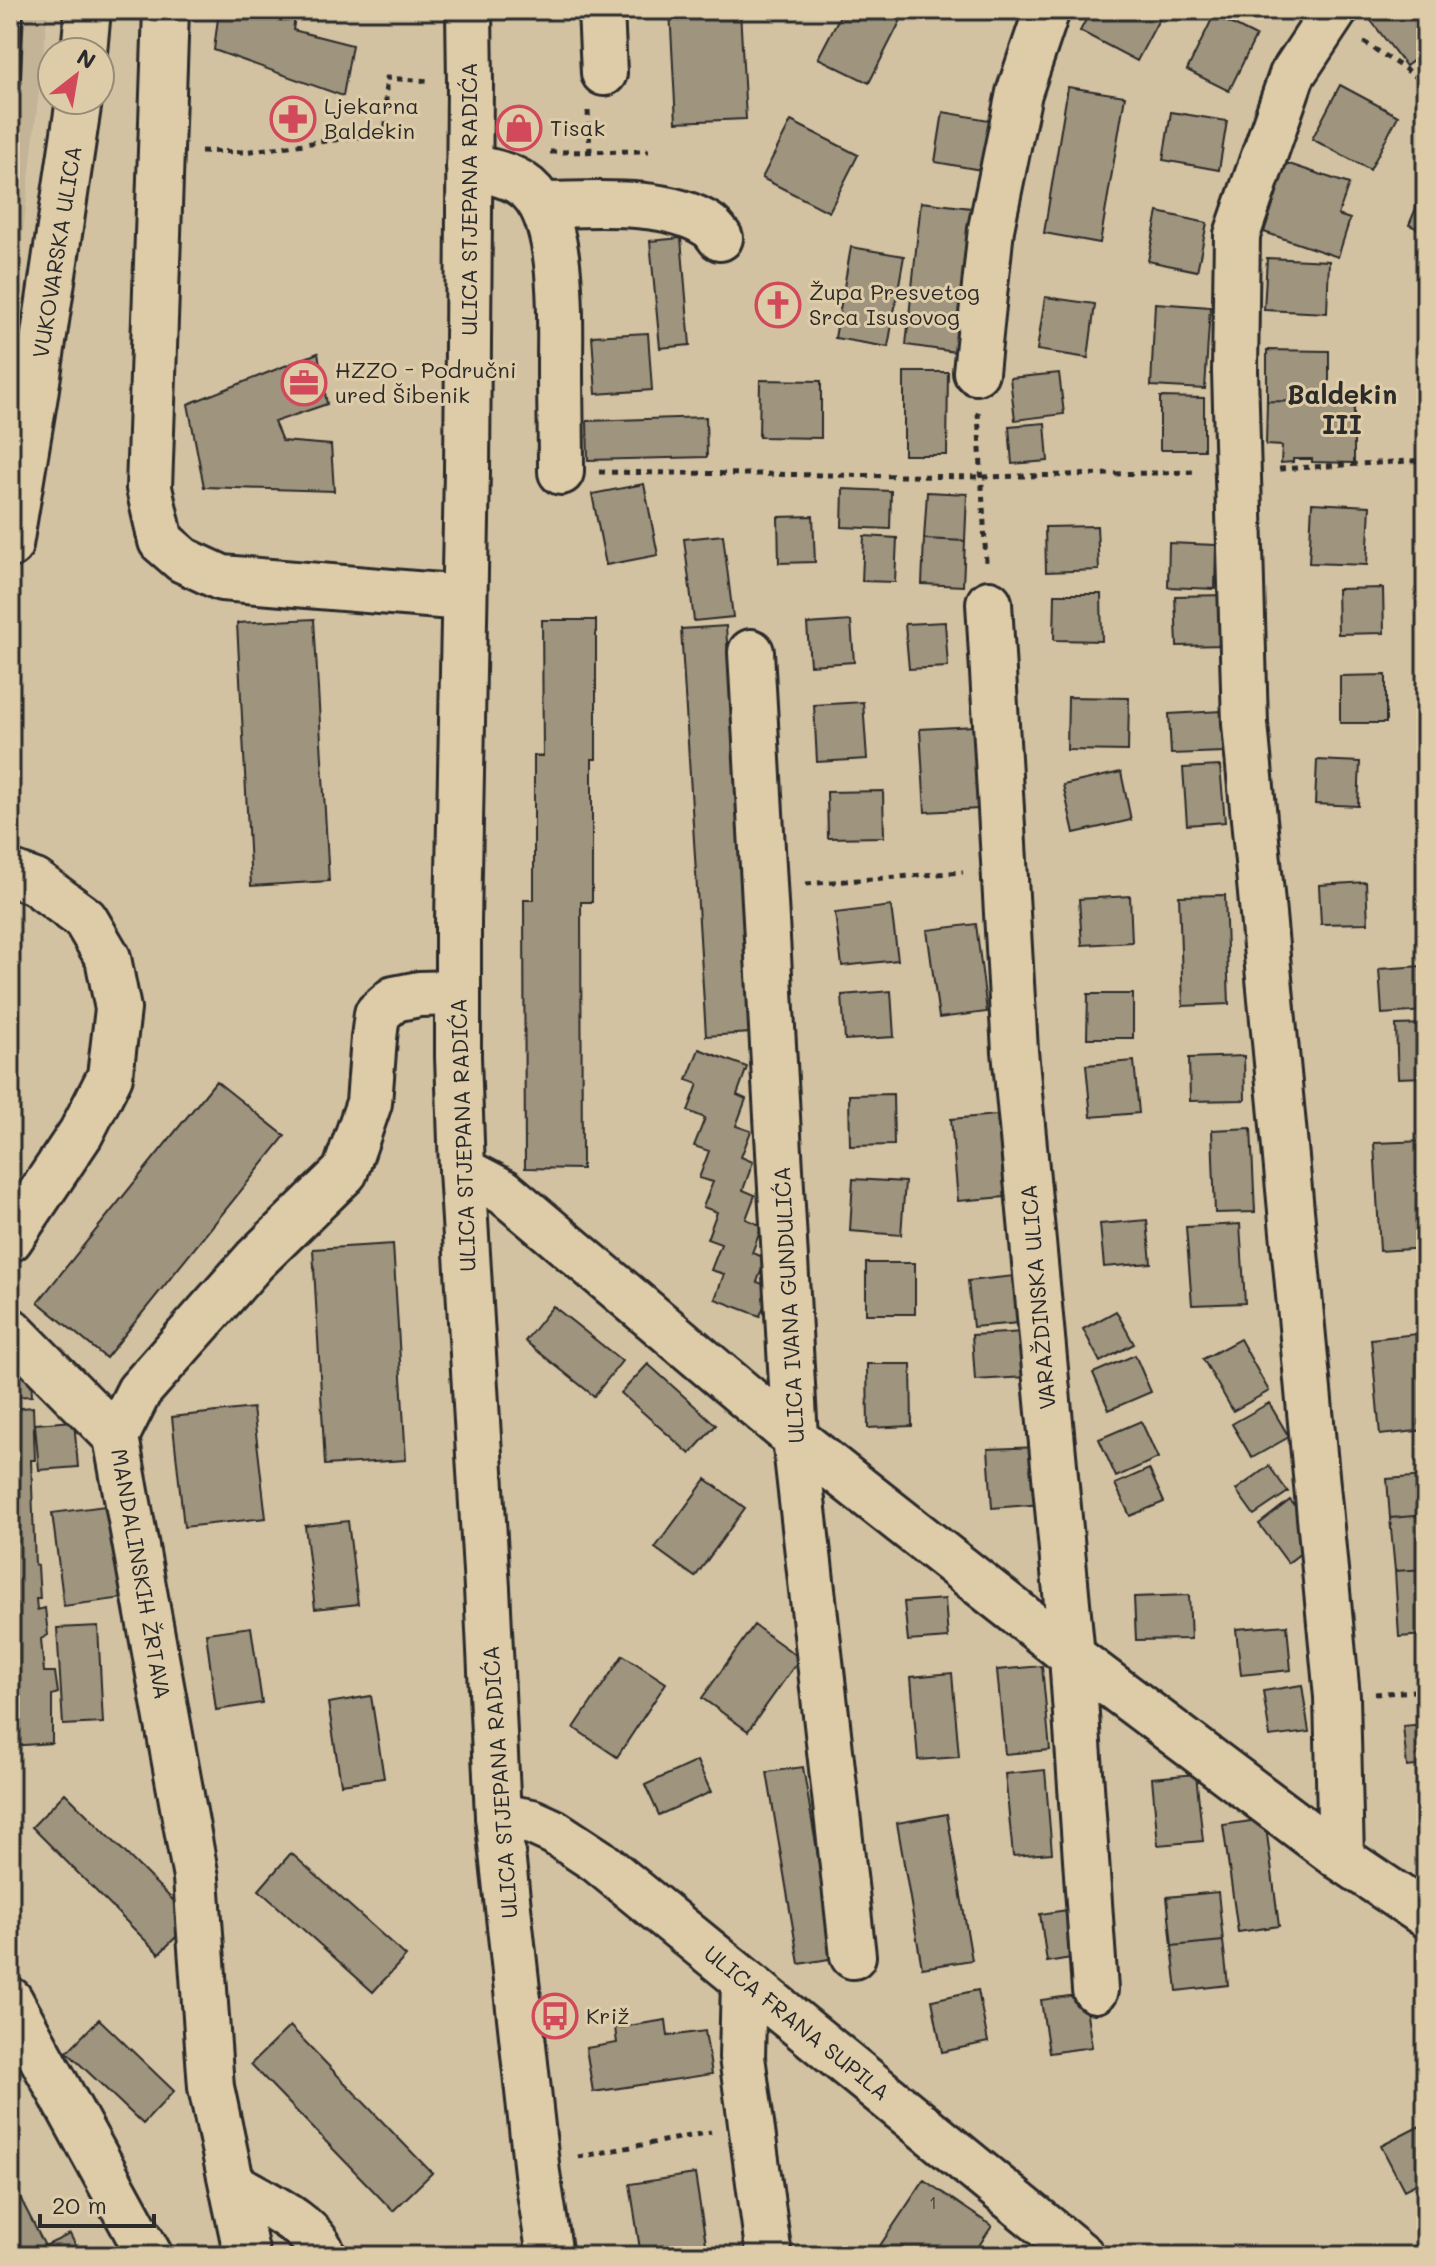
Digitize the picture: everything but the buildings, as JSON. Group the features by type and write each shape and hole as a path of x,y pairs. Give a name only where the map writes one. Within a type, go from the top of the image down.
{"street":[{"path":"86,36 88,10"},
{"path":"166,10 149,488 161,541 183,560 222,578 464,598"},
{"name":"ULICA STJEPANA RADIĆA","path":"469,10 457,993 462,1170 498,1816 537,2173 550,2256"},
{"path":"601,10 604,73"},
{"path":"976,372 991,229 1019,93 1047,10"},
{"path":"1332,14 1292,75 1237,235 1235,371 1245,724 1337,1697 1341,1858"},
{"name":"VUKOVARSKA ULICA","path":"10,545 77,116"},
{"path":"469,166 523,184 541,205 552,233 560,285 561,472"},
{"path":"541,205 637,205 677,212 710,225 720,238"},
{"name":"VARAŽDINSKA ULICA","path":"989,603 1015,1051 1072,1656 1095,1990"},
{"name":"ULICA IVANA GUNDULIĆA","path":"751,652 795,1438 853,1956"},
{"path":"10,873 35,882 85,919 108,958 118,1009 110,1076 81,1133 10,1239"},
{"name":"MANDALINSKIH ŽRTAVA","path":"247,2256 211,2087 196,1878 116,1437 139,1391 255,1260 345,1172 369,1103 377,1014 394,999 419,994 457,993"},
{"path":"462,1170 514,1200 795,1438 1072,1656 1341,1858 1426,1915"},
{"path":"10,1330 116,1437"},
{"name":"ULICA FRANA SUPILA","path":"498,1816 532,1822 554,1832 598,1861 1059,2247"},
{"path":"744,1981 742,2057 769,2256"},
{"path":"10,2000 150,2256"},
{"path":"232,2184 303,2227 321,2246 323,2256"}],"path":[{"path":"1332,14 1426,83"},
{"path":"244,152 386,133 386,78 443,81"},
{"path":"544,152 649,151"},
{"path":"976,372 989,603"},
{"path":"561,472 981,477 1237,471 1426,460"},
{"path":"765,887 1004,868"},
{"path":"578,2157 751,2125"}],"shaded area":[{"path":"10,10 48,10 45,36 36,36 36,116 10,350"}],"railway":[{"path":"10,158 22,10"}],"place":[{"name":"Ljekarna Baldekin","path":"293,119"},
{"name":"Tisak","path":"519,128"},
{"name":"Župa Presvetog Srca Isusovog","path":"778,305"},
{"name":"HZZO - Područni ured Šibenik","path":"304,383"},
{"name":"Križ","path":"555,2016"}],"district":[{"name":"Baldekin III","path":"1342,410"}]}
